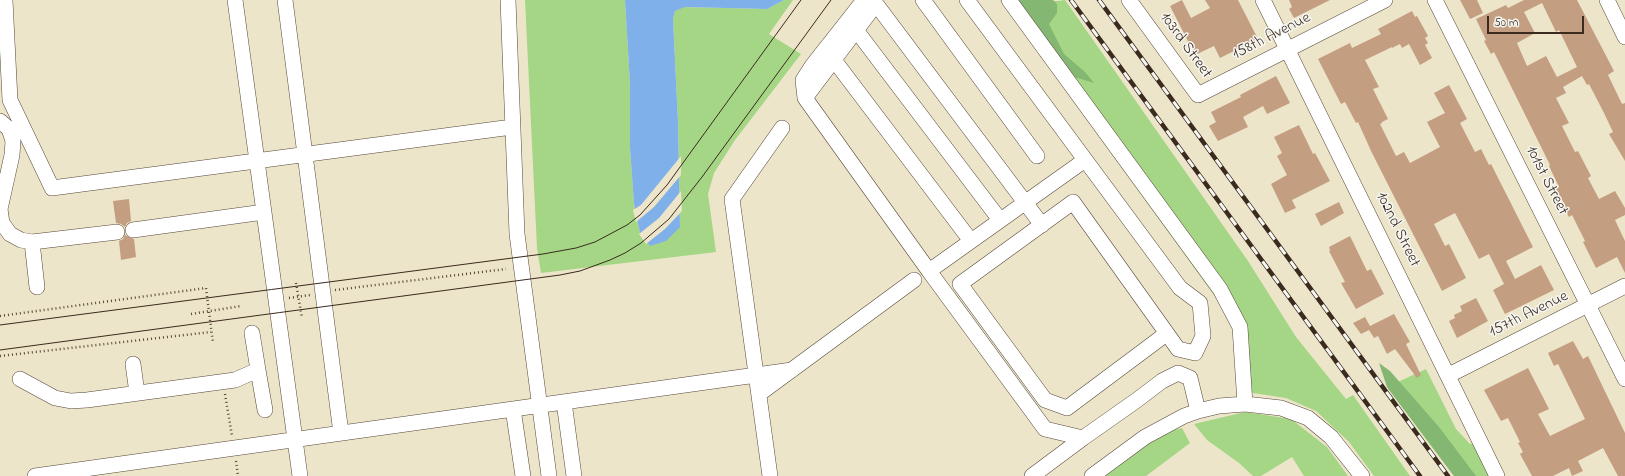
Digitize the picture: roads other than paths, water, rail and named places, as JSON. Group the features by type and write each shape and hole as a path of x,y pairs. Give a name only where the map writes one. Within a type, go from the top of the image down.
{"street":[{"path":"5,0 10,100 52,188 512,127"},
{"path":"235,0 300,476"},
{"path":"285,0 341,433"},
{"path":"508,0 517,234 549,476"},
{"path":"864,0 812,66 803,80 805,98 1045,429 1083,438"},
{"path":"923,0 1037,156"},
{"path":"967,0 1180,288 1200,303 1203,336 1195,353 1178,349 1073,202 960,284 1044,400 1068,408 1166,334"},
{"path":"1009,0 1220,289 1240,326 1245,404"},
{"name":"103rd Street","path":"1129,0 1198,95"},
{"name":"102nd Street","path":"1263,0 1497,476"},
{"name":"158th Avenue","path":"1198,95 1385,0"},
{"name":"101st Street","path":"1435,0 1625,379"},
{"path":"1607,0 1625,37"},
{"path":"805,98 876,4 1042,225"},
{"path":"856,30 1000,220"},
{"path":"834,60 971,241"},
{"path":"0,121 9,129 13,141 12,155 1,203 2,222 10,234 15,238 32,242 117,232"},
{"path":"770,476 732,199 782,128"},
{"path":"929,271 1085,160"},
{"path":"133,230 264,212"},
{"path":"32,242 37,286"},
{"path":"759,394 914,280"},
{"name":"157th Avenue","path":"1448,375 1625,286"},
{"path":"1200,303 1220,289"},
{"path":"252,333 265,410"},
{"path":"1183,375 1190,352"},
{"path":"133,364 137,393"},
{"path":"20,379 55,398 71,401 236,380 258,370"},
{"path":"35,476 792,370"},
{"path":"1032,476 1162,381 1178,373 1190,378 1198,411"},
{"path":"564,402 574,476"},
{"path":"1092,476 1145,437 1171,422 1198,411 1219,406 1245,404 1281,408 1308,418 1331,436 1362,476"},
{"path":"513,409 523,476"}],"water":[{"path":"625,0 784,0 767,9 685,7 675,11 673,19 678,122 680,227 666,241 650,246 640,233 634,204 630,148 630,84"}],"tram line":[{"path":"0,325 543,254 576,248 595,242 627,225 640,215 667,185 801,0"},
{"path":"0,350 560,275 580,271 610,260 641,243 669,219 702,177 831,0"}],"railway":[{"path":"1071,0 1420,476"},
{"path":"1099,0 1448,476"}]}
